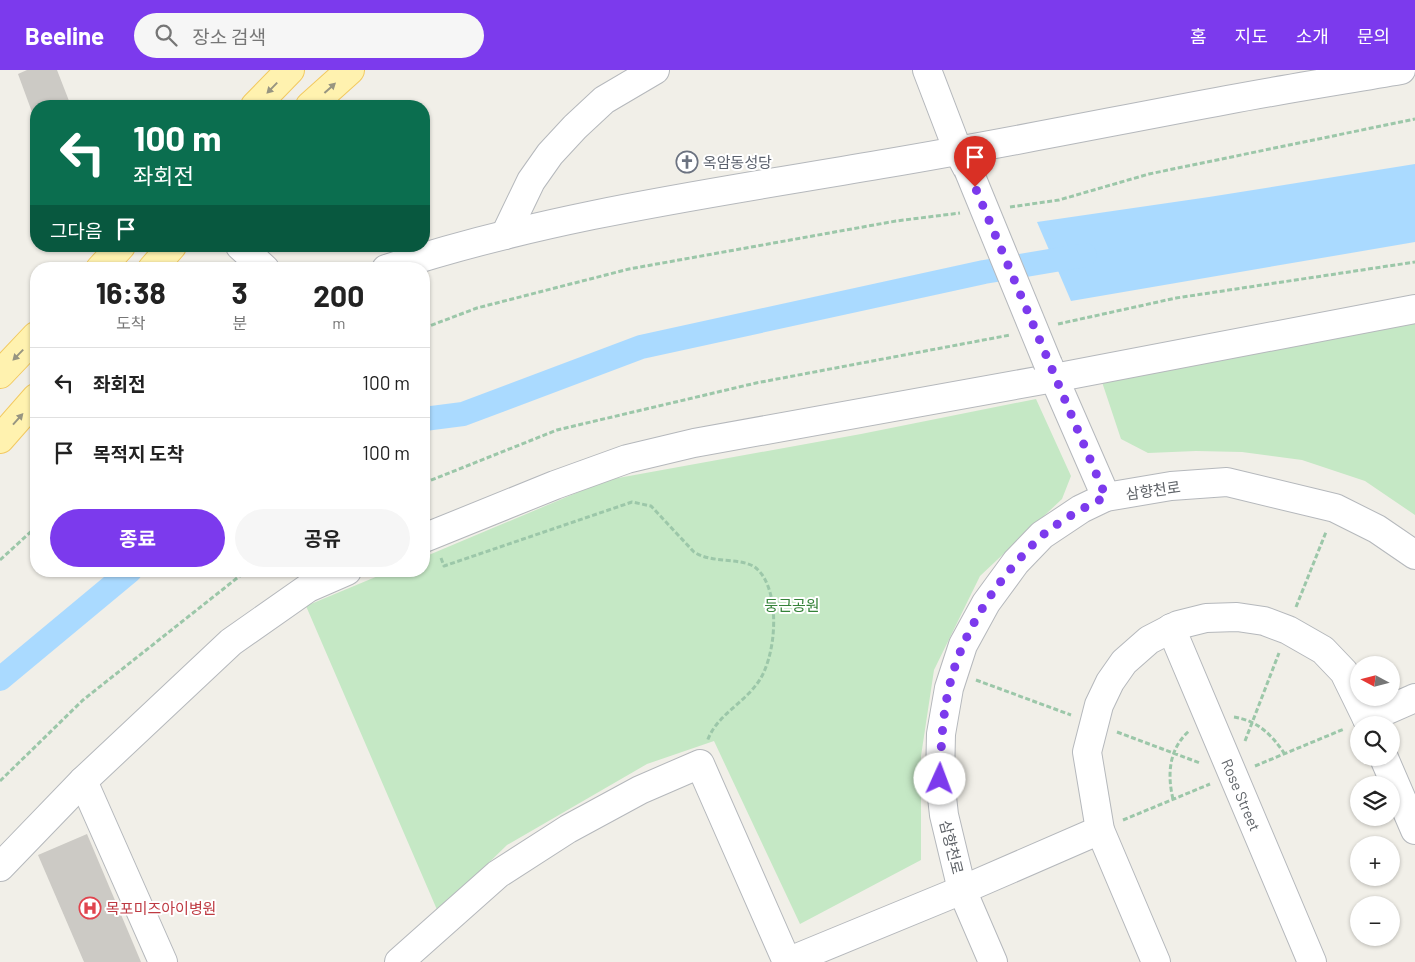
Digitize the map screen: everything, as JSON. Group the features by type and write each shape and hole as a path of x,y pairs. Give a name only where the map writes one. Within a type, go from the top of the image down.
{"main road":[{"path":"261,100 290,70"},
{"path":"317,100 350,70"},
{"path":"106,262 116,252"},
{"path":"158,262 167,252"},
{"path":"0,374 30,342"},
{"path":"0,439 30,405"}],"street":[{"path":"505,235 531,181 556,147 604,100 655,70"},
{"path":"927,70 1051,371 1106,497"},
{"path":"406,262 505,235 619,210 963,160 1228,100 1401,70"},
{"path":"247,252 257,262"},
{"path":"430,536 555,485 627,459 694,443 1051,371 1415,309"},
{"name":"삼향천로","path":"787,962 962,890 944,815 940,779 942,734 953,672 963,645 986,603 1016,562 1042,535 1081,509 1106,497 1172,486 1227,482 1335,508 1377,529 1415,555"},
{"path":"0,867 83,781 231,642 308,588 333,577"},
{"path":"1156,962 1100,830 1087,752 1099,705 1110,682 1124,662 1149,640 1178,625 1206,618 1237,617 1264,621 1288,630 1323,650 1344,672 1365,716"},
{"name":"Rose Street","path":"1171,628 1312,962"},
{"path":"1380,716 1415,698"},
{"path":"399,962 498,874 568,829 640,790 700,764 787,962"},
{"path":"1387,766 1415,830"},
{"path":"83,781 162,962"},
{"path":"993,962 962,890 1100,830"}],"path":[{"path":"1002,208 1059,200 1149,174 1415,119"},
{"path":"430,326 477,308 629,269 896,221 963,212"},
{"path":"1055,325 1176,298 1415,262"},
{"path":"430,481 557,430 756,384 1017,333"},
{"path":"430,541 444,566 632,502 651,506 690,548 701,557 748,563 755,567 764,576 774,607 770,654 766,669 758,684 747,696 719,720 709,735 700,764"},
{"path":"0,560 30,532"},
{"path":"0,781 83,700 238,577"}],"green space":[{"path":"1415,316 1415,515 1365,481 1302,460 1242,452 1148,453 1121,439 1100,376"},
{"name":"둥근공원","path":"1036,399 1071,476 1062,499 980,576 934,670 921,756 921,860 800,924 714,741 647,764 507,845 438,912 306,606 376,577 430,577 430,554 607,480 861,434"}],"water":[{"path":"1415,164 1415,242 1071,301 1037,222 1209,197"}],"building":[{"path":"27,70 57,70 69,100 30,100 30,107 18,74"},
{"name":"목포미즈아이병원","path":"87,834 141,962 84,962 38,855"}],"waterway":[{"path":"430,418 463,414 641,347 984,272 1085,255"},
{"path":"0,679 123,577"}],"place":[{"name":"옥암동성당","path":"687,162"},
{"name":"목포미즈아이병원","path":"90,908"}],"route":[{"path":"940,779 942,734 953,672 963,645 986,603 1016,562 1042,535 1081,509 1106,497 1054,378 975,187"}]}
